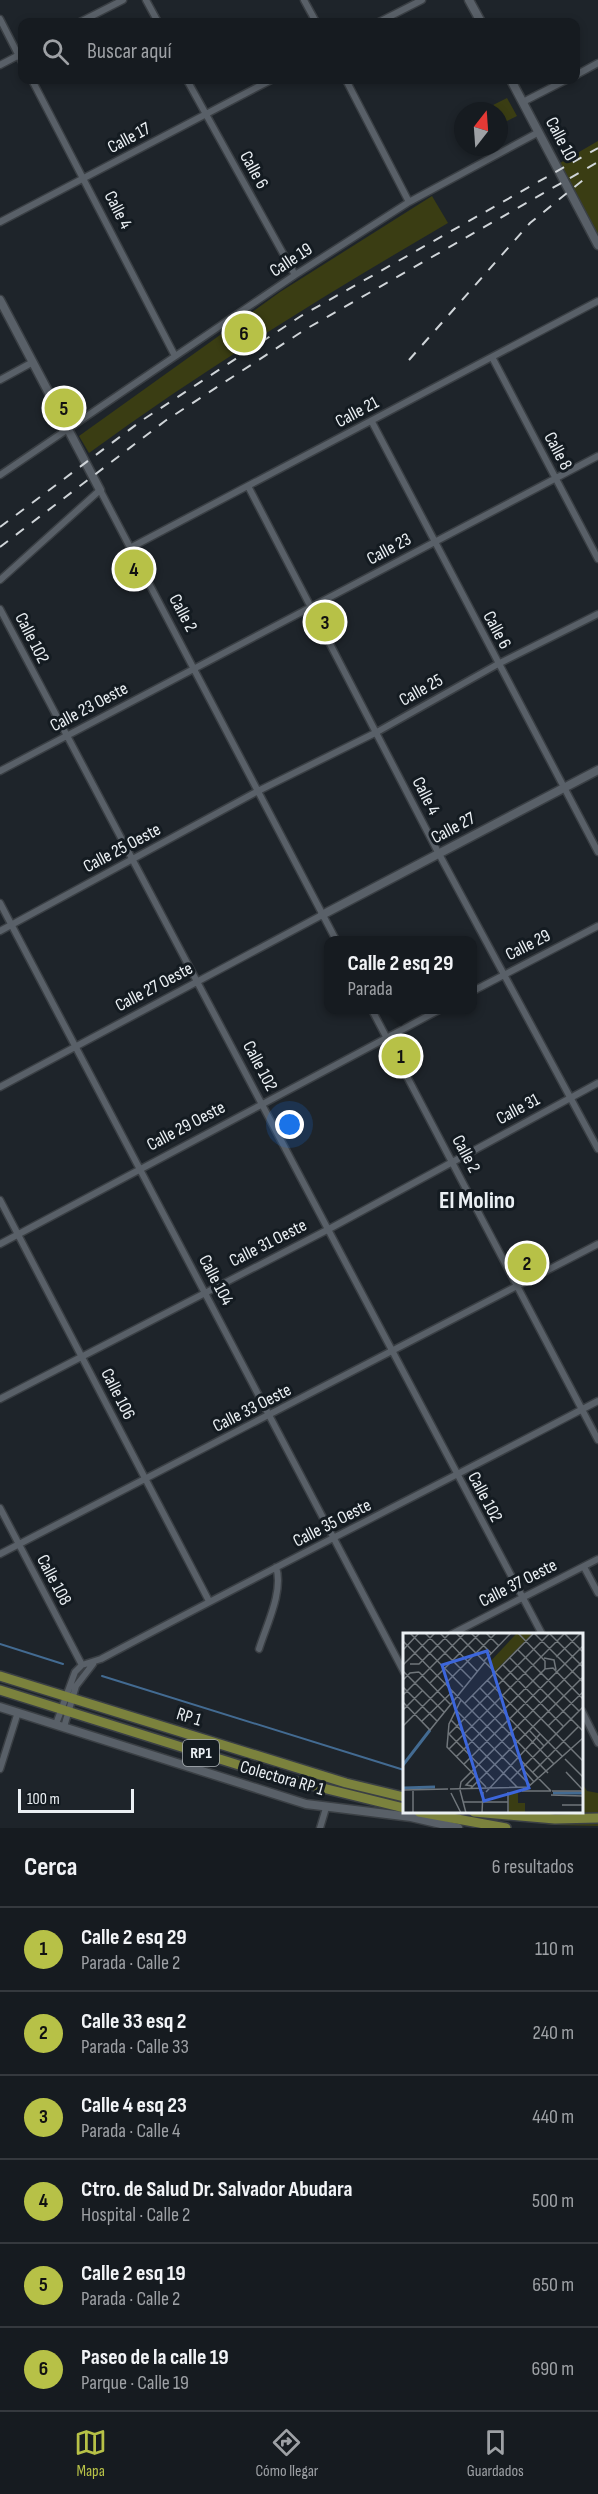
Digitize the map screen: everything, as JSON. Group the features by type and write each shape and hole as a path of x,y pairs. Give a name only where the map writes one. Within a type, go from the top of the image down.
{"main road":[{"name":"RP 1","path":"0,1676 346,1783 403,1797"},
{"name":"RP 1","path":"0,1690 294,1781 403,1808"},
{"path":"424,1813 506,1828"},
{"path":"484,1813 544,1819 556,1824 598,1818"}],"street":[{"path":"88,18 123,0"},
{"path":"146,0 156,18"},
{"path":"304,0 314,18"},
{"path":"387,18 422,0"},
{"path":"469,0 479,18"},
{"path":"0,20 18,49"},
{"path":"0,65 18,56"},
{"path":"580,73 598,63"},
{"name":"Calle 4","path":"34,84 85,178 175,356"},
{"name":"Calle 6","path":"189,84 296,275"},
{"name":"Calle 17","path":"0,222 263,84"},
{"path":"348,84 409,202"},
{"name":"Calle 10","path":"513,84 598,245"},
{"path":"523,102 558,84"},
{"name":"Calle 19","path":"0,476 175,356 409,202 538,132"},
{"name":"Calle 2","path":"0,300 334,936"},
{"name":"Calle 21","path":"130,548 598,301"},
{"name":"Calle 8","path":"492,357 598,559"},
{"path":"0,380 33,362"},
{"name":"Calle 6","path":"372,422 598,852"},
{"name":"Calle 23","path":"193,668 598,456"},
{"name":"Calle 4","path":"248,486 439,854 598,1149"},
{"path":"0,580 100,490"},
{"name":"Calle 102","path":"0,609 541,1633"},
{"name":"Calle 25","path":"258,791 377,732 498,664 598,614"},
{"name":"Calle 23 Oeste","path":"0,771 193,668"},
{"name":"Calle 27","path":"322,915 598,770"},
{"name":"Calle 25 Oeste","path":"0,931 258,791"},
{"name":"Calle 104","path":"0,903 335,1539 402,1660"},
{"name":"Calle 27 Oeste","path":"0,1087 322,915"},
{"name":"Calle 29","path":"477,989 598,926"},
{"name":"Calle 2","path":"374,1014 598,1440"},
{"path":"387,1038 432,1014"},
{"name":"Calle 29 Oeste","path":"0,1244 387,1038"},
{"name":"Calle 31","path":"452,1162 598,1083"},
{"name":"Calle 31 Oeste","path":"0,1399 329,1229 452,1162"},
{"name":"Calle 106","path":"0,1200 209,1601"},
{"name":"Calle 33 Oeste","path":"0,1554 598,1244"},
{"name":"Calle 35 Oeste","path":"82,1665 96,1661 209,1601 335,1539 598,1401"},
{"name":"Calle 108","path":"0,1509 82,1665"},
{"name":"Calle 37 Oeste","path":"456,1633 598,1559"},
{"path":"259,1649 277,1590 276,1567"},
{"path":"584,1567 598,1593"},
{"name":"Calle 35 Oeste","path":"68,1697 96,1661"},
{"path":"60,1726 75,1672 82,1665"},
{"name":"Colectora RP 1","path":"0,1707 269,1793 326,1808 411,1817 458,1828"},
{"path":"0,1769 18,1712"},
{"path":"583,1713 598,1743"},
{"path":"320,1828 326,1808"},
{"path":"519,1813 544,1819"}],"green space":[{"path":"507,98 517,116 508,120 508,102 499,102"},
{"path":"598,141 598,235 560,163"},
{"path":"432,196 448,223 266,334 176,392 89,453 79,436 280,292"},
{"path":"583,1785 587,1791 598,1793 598,1815 565,1816 541,1813 583,1813"},
{"path":"492,1817 598,1819 598,1826 553,1825"}],"waterway":[{"path":"0,1644 63,1664"},
{"path":"102,1676 403,1770"}],"railway":[{"path":"0,527 141,421 301,316 598,148"},
{"path":"0,547 165,421 306,329 598,162"},
{"path":"409,360 530,223 588,176"}],"place":[{"name":"Paseo de la calle 19","path":"244,333"},
{"name":"Calle 2 esq 19","path":"64,408"},
{"name":"Ctro. de Salud Dr. Salvador Abudara","path":"134,569"},
{"name":"Calle 4 esq 23","path":"325,622"},
{"name":"Calle 2 esq 29","path":"401,1056"},
{"name":"Calle 33 esq 2","path":"527,1263"}],"district":[{"name":"El Molino","path":"477,1200"}]}
